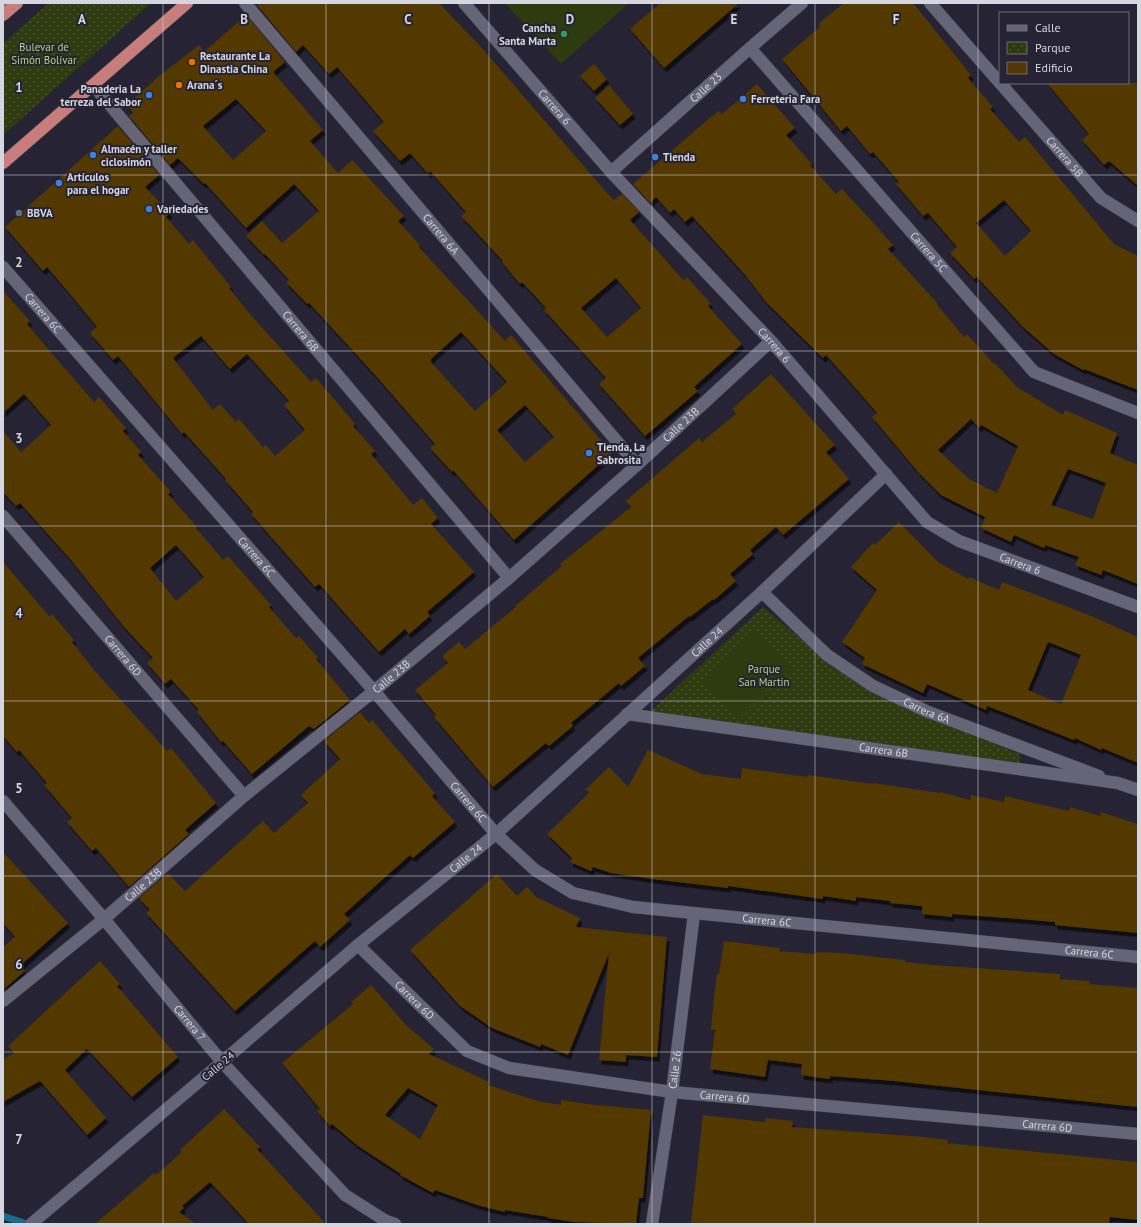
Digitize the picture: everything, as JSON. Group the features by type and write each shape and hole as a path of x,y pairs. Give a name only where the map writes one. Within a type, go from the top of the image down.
{"highway":[{"path":"3,163 187,3"}],"street":[{"name":"Carrera 6A","path":"245,3 637,465"},
{"name":"Carrera 6","path":"464,3 611,172 771,341 927,522 959,541 1138,607"},
{"name":"Calle 23","path":"611,172 802,3"},
{"name":"Carrera 5B","path":"930,3 999,82"},
{"name":"Carrera 5C","path":"750,48 1034,372 1138,413"},
{"name":"Carrera 5B","path":"1001,84 1101,198 1138,221"},
{"name":"Carrera 6B","path":"93,85 509,578"},
{"name":"Carrera 6C","path":"3,267 374,691 496,834 534,870 573,893 633,906 694,914 1138,957"},
{"name":"Calle 23B","path":"3,1001 104,919 244,796 374,691 509,578 637,465 771,341"},
{"name":"Calle 24","path":"31,1224 358,945 496,834 762,592 886,474"},
{"name":"Carrera 6D","path":"3,516 244,796"},
{"name":"Carrera 6A","path":"762,592 827,655 874,686 926,711 1118,783"},
{"name":"Carrera 6B","path":"627,714 1118,783 1138,790"},
{"name":"Carrera 7","path":"3,802 104,919 222,1062 345,1195 386,1222 395,1224"},
{"name":"Calle 26","path":"652,1224 672,1092 694,914"},
{"name":"Carrera 6D","path":"358,945 467,1051 509,1068 672,1092 1138,1134"}],"green space":[{"name":"Bulevar de Simón Bolívar","path":"49,3 151,3 3,135 3,43"},
{"name":"Cancha Santa Marta","path":"505,3 629,3 561,64"},
{"name":"Parque San Martin","path":"763,607 836,669 859,684 881,697 1020,754 1020,763 651,711"},
{"path":"756,631 792,668 740,720 703,683"}],"building":[{"path":"260,3 439,3 482,48 607,193 614,200 622,194 639,212 630,220 683,280 687,277 711,304 708,306 742,344 694,387 698,391 645,436 599,384 606,378 544,310 546,308 522,282 520,284 502,262 503,261 461,216 466,212 430,171 428,174 410,153 400,161 373,131 384,122 337,67 329,74 303,45 296,52 257,5","holes":["616,278 641,308 607,337 581,308"]},
{"path":"660,3 739,3 664,68 630,29"},
{"path":"844,3 913,3 971,75 968,78 993,107 990,109 1019,142 1025,137 1114,244 1138,256 1138,390 1084,369 1083,370 1054,354 1023,327 977,277 974,279 950,253 957,247 928,213 923,216 896,184 899,182 873,152 870,154 847,126 841,131 782,59 820,27 818,24","holes":["1004,200 1031,231 1005,256 976,223"]},
{"path":"246,15 285,62 273,72 323,130 310,141 338,173 352,160 404,216 398,221 420,245 419,247 505,341 511,335 612,453 514,540 453,470 452,472 430,448 435,444 376,376 309,303 307,304 286,282 289,280 246,236 262,221 282,243 319,211 294,184 246,228 205,183 204,184 178,158 170,165 129,116 133,113 127,105 158,77 199,45 204,52","holes":["236,99 266,131 233,160 203,126","461,332 507,382 475,411 431,362 431,359","525,405 554,437 525,462 497,430"]},
{"path":"594,64 607,79 594,91 580,76"},
{"path":"1138,83 1138,186 1109,161 1104,165 1082,140 1089,134 1048,84"},
{"path":"757,84 795,128 786,135 812,164 810,165 836,194 842,189 869,218 893,245 888,249 938,304 937,305 964,337 967,334 1017,387 1063,415 1065,410 1117,433 1110,453 1138,465 1138,584 1103,570 1101,575 1075,565 1079,557 1045,545 1044,548 1014,535 1011,542 981,528 985,517 941,495 919,473 872,417 877,413 852,384 826,355 823,358 767,303 746,276 692,216 685,222 674,209 670,213 656,197 650,203 633,184 718,111 722,114","holes":["971,419 979,428 981,425 1018,446 997,493 969,479 938,450","1068,469 1106,483 1093,519 1051,505"]},
{"path":"609,85 633,114 620,125 595,98"},
{"path":"118,126 159,175 145,187 170,213 166,217 189,244 193,240 231,287 229,288 249,313 311,382 316,378 335,400 355,424 353,426 375,451 371,454 413,505 422,498 438,518 431,524 474,572 427,612 430,616 409,634 405,629 379,652 319,584 315,587 251,514 253,512 225,480 226,479 184,432 182,434 118,356 113,360 90,333 97,327 47,267 43,271 5,227","holes":["201,336 230,369 247,354 289,401 284,405 305,430 275,456 266,445 263,447 239,419 236,422 220,404 213,410 173,358"]},
{"path":"3,291 30,321 27,324 94,402 99,397 126,428 123,431 141,452 138,455 171,492 168,494 223,560 228,556 271,605 269,607 296,638 299,636 318,658 316,659 350,700 314,729 309,726 252,774 223,741 221,742 197,712 199,710 171,679 165,684 147,663 153,658 124,627 71,560 20,503 16,506 3,492 3,431 21,452 51,425 24,394 3,413","holes":["176,545 204,577 176,601 150,568"]},
{"path":"771,374 835,445 826,452 849,479 783,535 776,527 750,550 753,554 730,574 736,581 714,600 713,599 690,617 689,616 638,658 645,666 621,686 619,683 571,723 573,726 549,746 546,743 493,787 434,717 436,715 415,690 448,663 442,656 459,642 465,649 516,607 515,606 562,566 560,564 631,507 626,501 699,438 702,442 736,414 732,409"},
{"path":"899,522 938,562 968,579 969,577 999,590 1002,582 1089,615 1138,637 1138,763 1102,748 1101,750 1075,738 1074,740 987,706 986,710 927,684 923,693 862,664 865,658 842,642 877,590 851,567 873,543 875,545","holes":["1048,642 1081,655 1061,704 1028,690"]},
{"path":"3,562 49,616 52,614 74,640 72,642 94,670 167,751 171,748 216,803 185,830 189,834 129,887 96,848 92,851 67,822 72,818 44,785 47,783 19,750 17,752 3,736"},
{"path":"360,712 369,723 372,720 435,793 432,796 455,822 413,858 410,855 344,914 350,920 320,947 315,941 235,1011 146,913 150,910 139,898 168,873 185,891 263,821 274,833 308,803 301,795 340,759 324,741"},
{"path":"648,750 702,774 741,779 742,768 940,792 970,800 971,795 1004,802 1005,796 1069,811 1070,807 1100,816 1101,812 1138,824 1138,933 1055,925 1055,922 952,914 952,917 922,914 922,906 890,903 890,901 856,897 856,901 823,896 823,899 728,886 728,888 660,880 611,873 593,867 591,871 570,862 572,858 547,834 590,792 585,790 609,767 628,787"},
{"path":"3,852 68,923 20,966 25,971 3,990 3,947 15,937 3,923"},
{"path":"497,874 517,896 527,887 536,897 580,918 576,927 667,937 657,1057 626,1055 626,1062 599,1060 609,953 568,1055 541,1044 540,1047 492,1028 460,1006 410,950"},
{"path":"724,941 780,948 779,951 816,954 816,952 841,953 905,960 905,962 934,965 1060,974 1060,979 1090,981 1089,984 1138,988 1138,1107 894,1081 830,1076 830,1079 801,1075 802,1064 768,1060 765,1077 710,1069 715,1030 711,1030 714,997"},
{"path":"100,961 120,984 117,986 178,1057 132,1097 87,1049 65,1070 106,1118 87,1135 40,1081 3,1102 3,1059 14,1053 8,1046"},
{"path":"371,985 406,1025 434,1049 429,1054 489,1082 488,1085 541,1102 561,1105 561,1100 586,1104 651,1110 643,1198 639,1198 636,1224 574,1222 505,1210 505,1212 477,1205 435,1190 433,1193 400,1175 401,1174 358,1146 332,1124 330,1126 317,1111 320,1109 282,1063 353,1004 351,1002","holes":["408,1088 438,1105 420,1139 385,1115"]},
{"path":"224,1109 260,1147 257,1149 326,1224 249,1224 210,1182 182,1206 184,1208 179,1212 196,1224 95,1224 154,1173 156,1175 182,1152 180,1150"},
{"path":"703,1115 765,1122 765,1118 793,1121 792,1127 924,1137 948,1140 947,1143 1138,1162 1138,1220 1110,1217 1109,1224 691,1224"}],"waterway":[{"path":"3,1216 27,1224"}],"place":[{"name":"Cancha Santa Marta","path":"564,34"},
{"name":"Restaurante La Dinastia China","path":"192,62"},
{"name":"Arana´s","path":"179,85"},
{"name":"Panaderia La terreza del Sabor","path":"149,95"},
{"name":"Ferreteria Fara","path":"743,99"},
{"name":"Almacén y taller ciclosimón","path":"93,155"},
{"name":"Tienda","path":"655,157"},
{"name":"Artículos para el hogar","path":"59,183"},
{"name":"Variedades","path":"149,209"},
{"name":"BBVA","path":"19,213"},
{"name":"Tienda, La Sabrosita","path":"589,453"}]}
